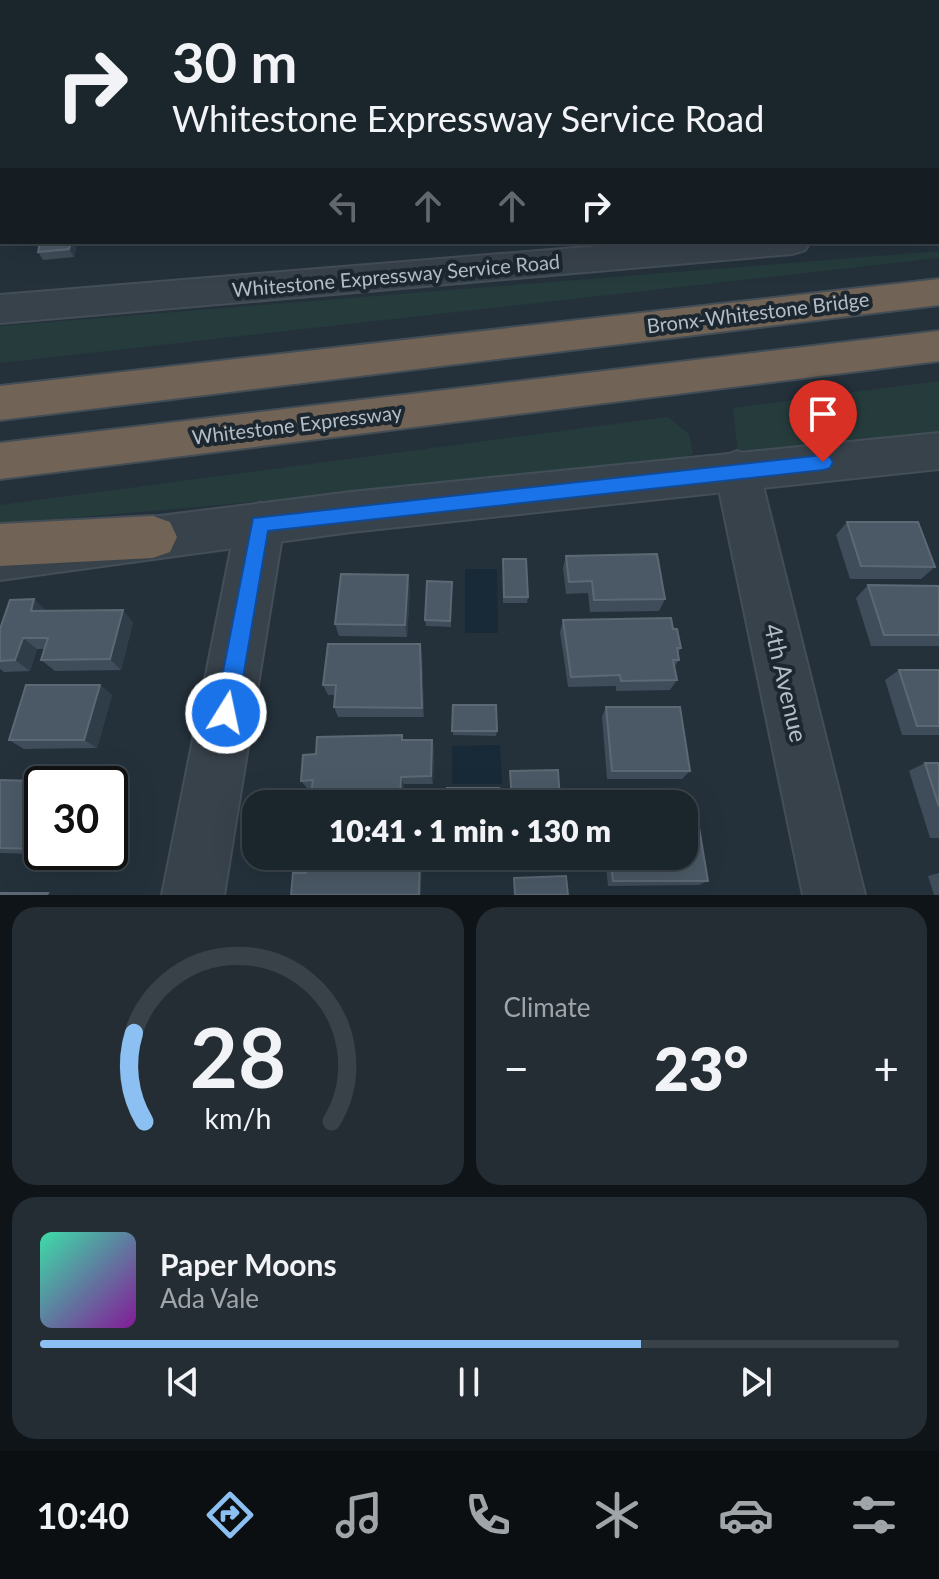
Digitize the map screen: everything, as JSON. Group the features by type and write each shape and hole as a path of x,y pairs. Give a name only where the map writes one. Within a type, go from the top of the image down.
{"highway":[{"name":"Bronx-Whitestone Bridge","path":"0,403 939,292"},
{"name":"Whitestone Expressway","path":"0,461 939,346"},
{"path":"0,545 153,537"}],"street":[{"name":"Whitestone Expressway Service Road","path":"0,309 768,244"},
{"path":"0,558 260,524 737,470 939,451"},
{"name":"4th Avenue","path":"737,470 834,895"},
{"path":"193,895 260,524"}],"green space":[{"path":"939,251 939,258 0,363 0,326"},
{"path":"939,381 939,434 738,453 733,408"},
{"path":"668,417 689,434 693,454 670,466 0,524 0,505"}],"water":[{"path":"465,569 497,569 498,633 465,633"},
{"path":"500,745 502,784 452,784 452,746"}],"building":[{"path":"40,244 70,244 69,249 38,252"},
{"path":"847,522 918,522 935,567 861,566"},
{"path":"657,554 665,599 594,600 592,581 569,582 566,556"},
{"path":"503,559 526,559 528,597 504,597"},
{"path":"341,574 408,575 405,625 335,624"},
{"path":"427,581 452,582 450,621 425,620"},
{"path":"868,585 939,586 939,635 884,635"},
{"path":"34,599 31,611 123,610 110,659 41,660 48,638 23,638 15,660 0,661 0,629 10,600"},
{"path":"671,618 681,648 677,648 679,660 673,660 677,680 621,681 620,675 571,677 563,620"},
{"path":"328,644 420,644 422,708 334,707 336,685 323,685"},
{"path":"899,670 939,670 939,726 917,726"},
{"path":"26,685 100,685 84,740 9,740"},
{"path":"453,705 496,705 497,731 452,731"},
{"path":"606,707 680,707 690,771 612,771"},
{"path":"402,735 402,740 432,740 431,776 401,777 400,790 312,790 313,780 301,781 303,755 316,754 317,737"},
{"path":"925,763 939,763 939,807"},
{"path":"558,770 559,790 511,790 510,771"},
{"path":"0,780 24,781 24,849 0,848"},
{"path":"447,788 499,788 499,790"},
{"path":"698,822 708,881 613,881 612,870 698,870"},
{"path":"306,870 420,870 419,895 291,895 293,873 306,873"},
{"path":"566,876 568,895 515,895 514,878"},
{"path":"0,893 48,893 0,895"}],"route":[{"path":"226,713 260,524 823,462"}]}
